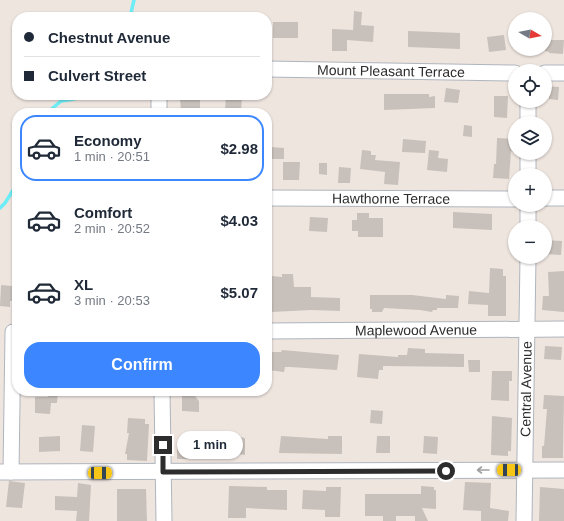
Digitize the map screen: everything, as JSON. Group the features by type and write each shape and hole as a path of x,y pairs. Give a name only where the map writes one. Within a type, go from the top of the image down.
{"street":[{"name":"Mount Pleasant Terrace","path":"272,69 508,73"},
{"path":"552,73 564,73"},
{"name":"Hawthorne Terrace","path":"272,198 508,199"},
{"path":"552,198 564,198"},
{"name":"Central Avenue","path":"524,521 528,264"},
{"name":"Maplewood Avenue","path":"272,331 564,330"},
{"path":"10,332 5,472 564,470"},
{"path":"162,396 164,521"}],"building":[{"path":"354,11 362,12 361,25 374,26 373,42 347,40 347,51 332,51 332,29 353,30"},
{"path":"273,22 298,22 298,38 273,38"},
{"path":"408,31 460,33 460,49 408,47"},
{"path":"504,35 506,50 489,52 487,37"},
{"path":"552,40 564,40 563,54 552,53"},
{"path":"552,86 559,87 558,100 552,99"},
{"path":"446,88 460,90 458,103 444,102"},
{"path":"384,94 429,94 429,97 435,96 435,108 384,110"},
{"path":"494,96 508,96 507,118 494,117"},
{"path":"180,100 200,100 200,108 181,108"},
{"path":"226,100 242,100 241,108 225,108"},
{"path":"464,125 472,126 472,137 463,136"},
{"path":"497,138 508,139 508,160 510,160 510,168 508,168 508,179 493,178 494,164 496,164"},
{"path":"403,139 426,141 425,153 402,152"},
{"path":"272,147 284,148 284,159 272,159"},
{"path":"362,150 371,151 371,155 376,155 375,160 400,162 398,185 384,184 385,172 360,169"},
{"path":"429,150 439,151 438,158 448,159 447,172 427,170"},
{"path":"283,162 300,162 299,180 283,180"},
{"path":"319,163 327,163 327,175 319,174"},
{"path":"339,167 351,168 350,183 338,183"},
{"path":"453,212 492,214 492,230 453,228"},
{"path":"357,213 369,213 369,218 383,218 383,237 358,237 358,231 352,231 352,220 357,220"},
{"path":"310,217 328,218 327,232 309,231"},
{"path":"552,240 562,241 561,255 552,254"},
{"path":"490,268 503,269 503,276 506,276 506,316 488,316 488,305 468,304 469,291 489,293"},
{"path":"564,271 564,312 542,310 543,296 549,296 548,272"},
{"path":"282,274 293,274 294,287 311,287 311,297 340,298 340,311 311,310 272,312 272,276 282,277"},
{"path":"1,285 12,286 12,301 10,301 10,307 0,306"},
{"path":"370,295 412,295 446,299 446,295 459,296 458,308 437,308 437,310 433,310 432,312 384,308 382,312 372,312 372,309 370,309"},
{"path":"545,346 562,347 561,360 544,359"},
{"path":"408,348 425,349 425,353 464,354 464,367 383,366 383,370 379,370 378,379 357,377 359,354 398,357 398,355 407,355"},
{"path":"282,350 339,355 337,370 285,367 284,372 272,371 272,352 281,352"},
{"path":"468,360 480,360 480,372 469,372"},
{"path":"492,371 512,371 512,381 509,381 509,401 491,400"},
{"path":"544,395 564,396 563,458 542,458 542,446 544,446 547,409 543,409"},
{"path":"58,396 57,403 51,403 50,414 35,413 35,397"},
{"path":"182,396 195,396 199,401 199,412 182,411"},
{"path":"371,410 383,411 382,424 370,423"},
{"path":"492,416 512,418 511,451 508,451 508,456 491,455"},
{"path":"128,418 145,419 145,424 149,424 147,461 127,460 127,454 125,454 129,433 127,433"},
{"path":"82,425 95,426 93,452 80,451"},
{"path":"60,436 60,451 39,452 39,437"},
{"path":"232,436 245,438 245,455 230,453"},
{"path":"281,436 328,439 328,436 342,436 342,454 279,453"},
{"path":"377,436 390,436 390,453 376,453"},
{"path":"424,436 438,437 437,454 423,453"},
{"path":"177,445 198,446 197,454 190,454 190,459 177,459"},
{"path":"9,481 25,483 22,508 6,507"},
{"path":"465,482 491,483 490,508 509,511 508,521 481,521 481,511 463,510"},
{"path":"78,483 91,485 89,521 76,521 77,511 55,510 55,496 77,497"},
{"path":"229,486 267,487 267,490 287,490 287,510 246,508 246,518 228,518"},
{"path":"421,486 434,487 434,490 436,490 436,509 422,508 428,521 415,521 415,516 396,516 396,521 383,521 383,516 365,516 365,494 421,494"},
{"path":"326,487 341,487 340,517 325,517 325,510 302,509 303,490 326,491"},
{"path":"540,487 564,489 564,521 539,521"},
{"path":"117,489 146,489 147,521 117,521"}],"waterway":[{"path":"131,12 134,0"},
{"path":"53,108 61,101 68,100"},
{"path":"0,208 12,192"}],"route":[{"path":"163,445 163,472 446,471"}]}
